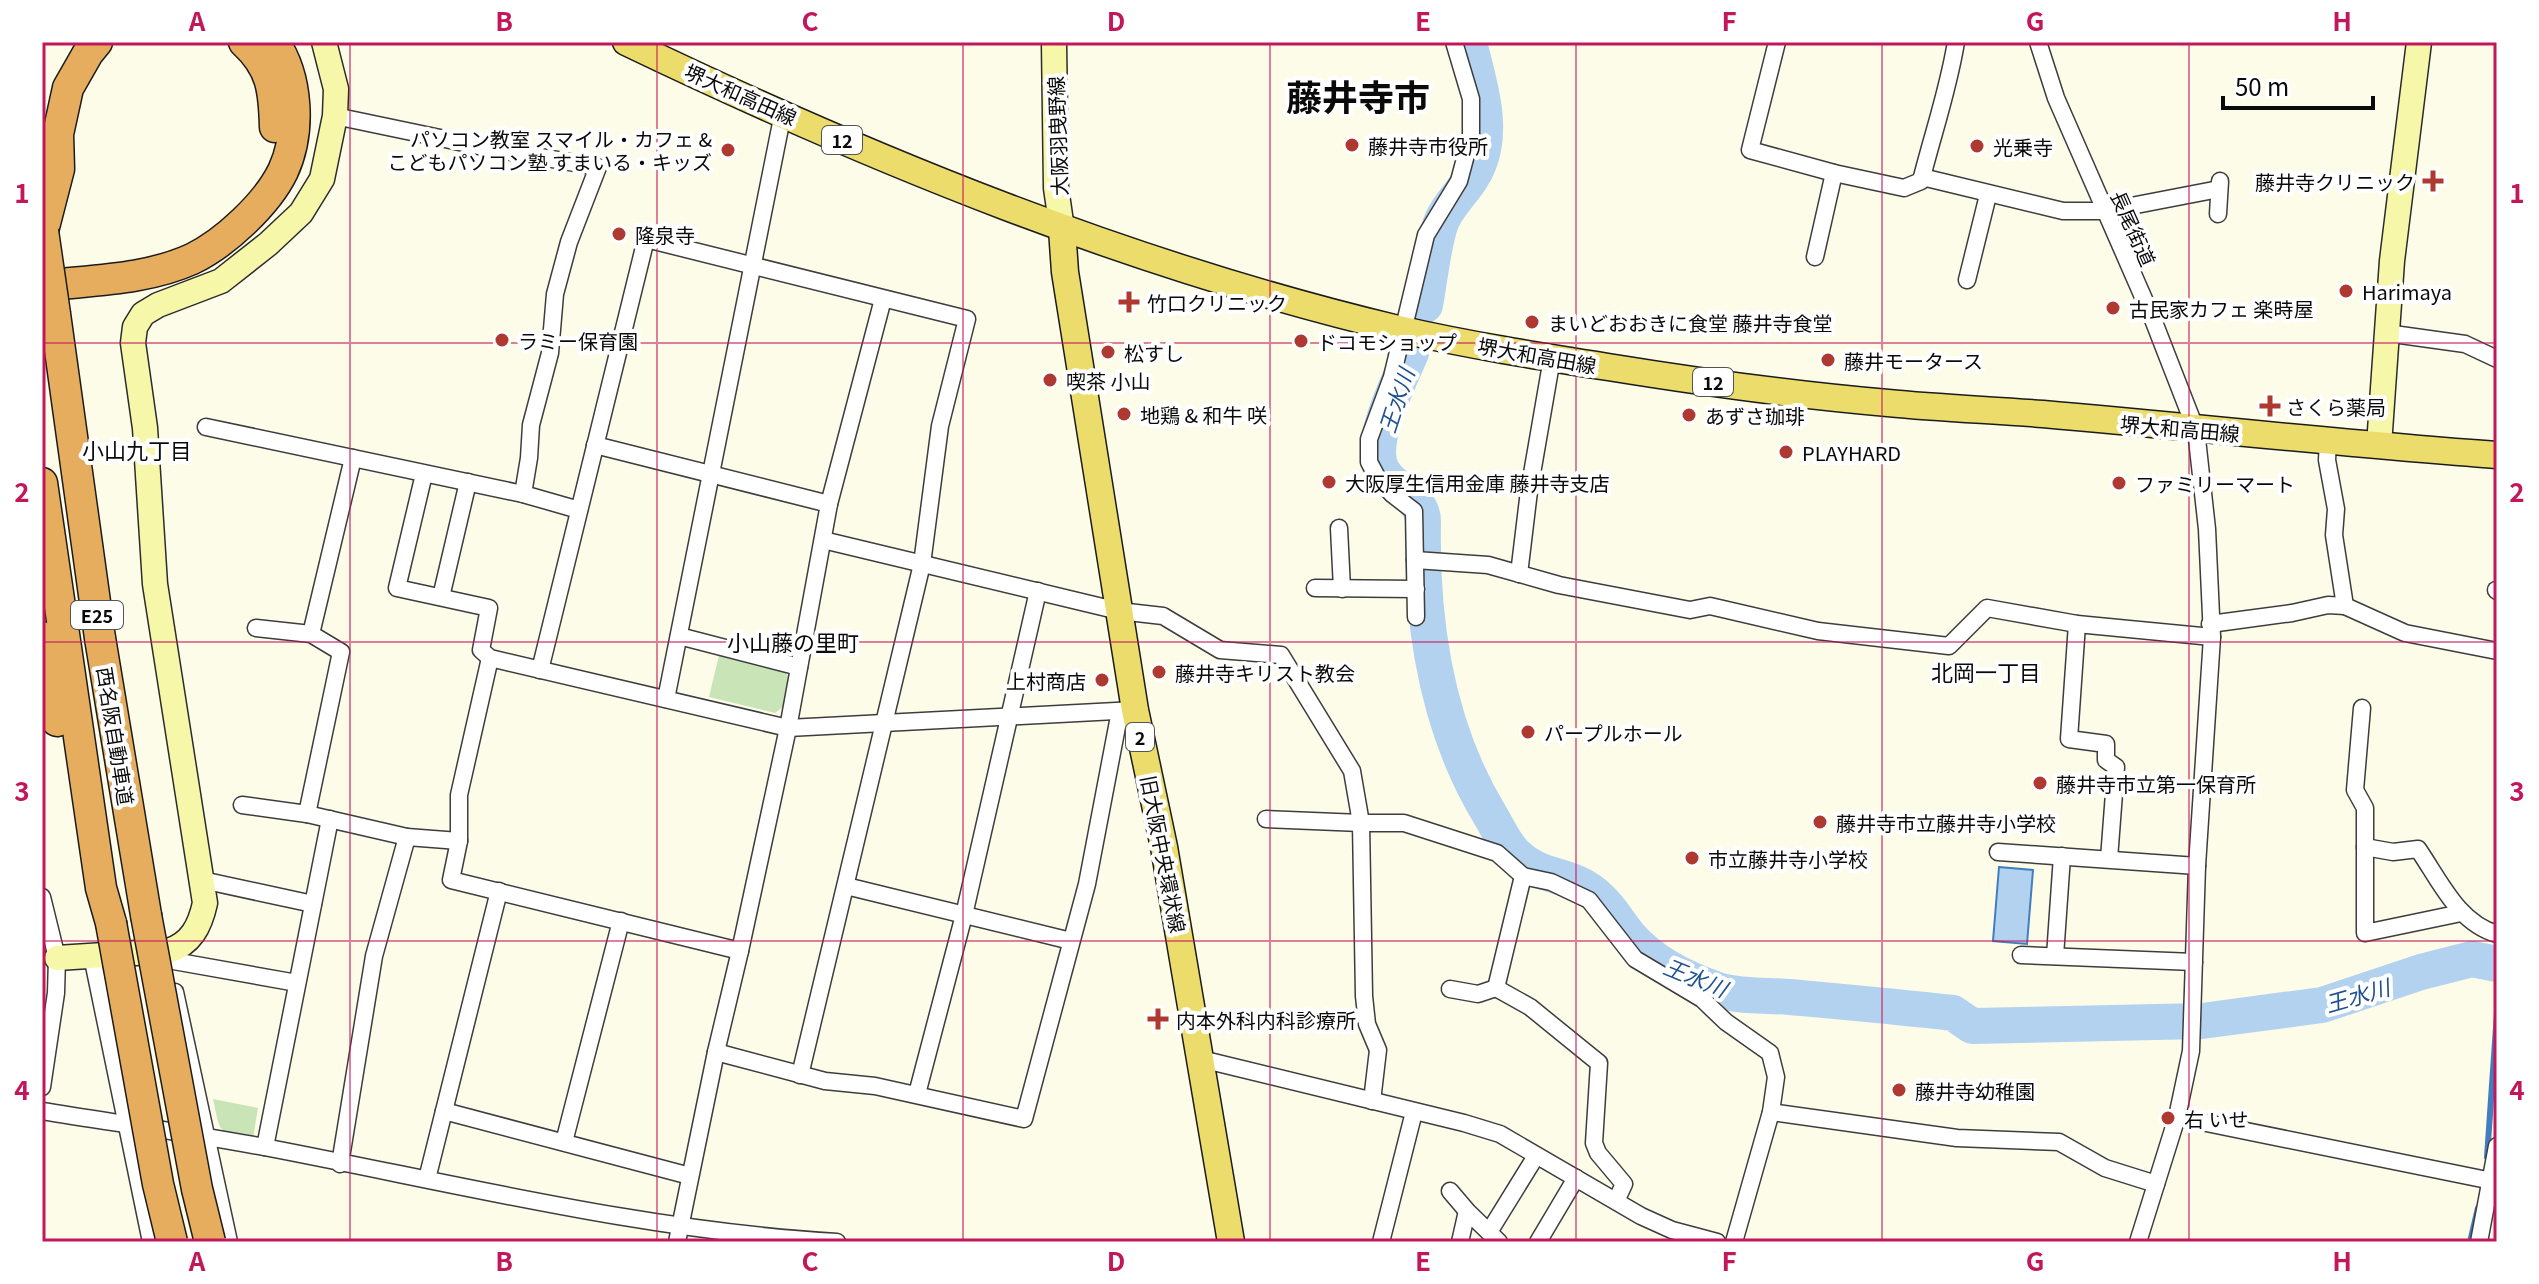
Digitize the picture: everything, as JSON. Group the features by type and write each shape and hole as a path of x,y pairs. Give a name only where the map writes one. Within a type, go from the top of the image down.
{"highway":[{"path":"42,229 59,169 58,134 68,88 97,42"},
{"path":"42,269 126,260 163,252 196,234 235,206 261,174 275,137 274,99 262,59 244,42"},
{"path":"42,286 140,275 192,259 237,228 283,170 292,137 294,103 291,79 282,53 274,42"},
{"name":"西名阪自動車道","path":"42,229 100,638 146,915 197,1189 210,1242"},
{"name":"西名阪自動車道","path":"42,483 101,888 111,923 158,1184 172,1242"},
{"path":"42,637 69,789 101,888"}],"main road":[{"name":"堺大和高田線","path":"626,42 922,176 1062,229 1175,267 1403,330 1552,358 1777,391 2497,455"},
{"name":"旧大阪中央環状線","path":"1062,229 1065,272 1119,611 1127,711 1164,847 1231,1242"}],"street":[{"path":"168,956 192,936 202,919 205,903 155,584 145,428 133,343 135,327 143,314 158,305 221,281 301,213 322,179 335,116 336,89 324,42"},
{"name":"大阪羽曳野線","path":"1054,42 1056,188 1062,229"},
{"path":"1416,617 1414,511 1377,477 1369,462 1369,439 1392,377 1426,235 1459,181 1471,136 1471,99 1454,42"},
{"path":"1777,42 1750,150 1904,188 1921,181 1948,90 1956,42"},
{"name":"長尾街道","path":"2038,42 2056,98 2154,322 2196,430 2207,529 2211,630 2197,866 2191,1051 2177,1117 2138,1242"},
{"path":"2379,445 2402,164 2419,42"},
{"path":"666,699 783,113"},
{"path":"335,116 598,167 569,242 555,294 550,353 531,425 523,494"},
{"path":"1815,257 1834,173"},
{"path":"1922,177 2063,211 2105,211 2219,185 2218,214"},
{"path":"1967,280 1988,195"},
{"path":"540,670 646,239 967,319 940,426 922,564 800,1075"},
{"path":"679,1234 788,728 829,504 883,299"},
{"path":"2386,333 2465,344 2497,359"},
{"path":"1519,574 1529,491 1552,358"},
{"path":"206,427 523,494 579,510"},
{"path":"2328,441 2327,460 2336,509 2334,535 2345,606"},
{"path":"595,445 829,504"},
{"path":"311,634 353,458"},
{"path":"424,474 397,588 489,608 481,650 490,658 788,728 1127,711 1090,872 1024,1119 917,1094 825,1081 716,1052"},
{"path":"441,597 468,482"},
{"path":"1339,528 1342,589"},
{"path":"823,540 1119,611 1163,616 1220,650 1281,655 1352,771 1361,823 1364,996 1367,1024 1378,1050 1372,1101"},
{"path":"1415,560 1488,565 1559,585 1690,610 1710,606 1818,631 1949,646 1987,608 2077,624 2211,630 2328,605 2345,606 2405,633 2497,651"},
{"path":"1315,588 1416,589"},
{"path":"917,1094 964,915 1038,591"},
{"path":"2077,624 2069,739 2106,744 2106,760 2116,767 2109,859"},
{"path":"256,628 311,634 341,652 307,814"},
{"path":"679,636 799,667"},
{"path":"490,658 459,795 459,841 451,880 740,951"},
{"path":"2362,708 2355,790 2365,808 2365,933 2461,913"},
{"path":"242,805 307,814 407,837 459,841"},
{"path":"265,1147 330,819"},
{"path":"1266,819 1404,823 1497,853 1523,876 1551,882 1589,900 1635,959 1702,999 1726,1022 1770,1053 1776,1077 1771,1112 1734,1242"},
{"path":"340,1164 374,956 407,837"},
{"path":"2365,847 2393,852 2418,849 2461,913 2485,930 2497,934"},
{"path":"1998,852 2197,866"},
{"path":"2055,956 2062,856"},
{"path":"1496,988 1523,876"},
{"path":"202,880 313,904"},
{"path":"846,886 1071,941"},
{"path":"427,1179 499,891"},
{"path":"42,897 44,916 57,958 56,993 42,1087"},
{"path":"564,1142 621,921"},
{"path":"2021,955 2194,962"},
{"path":"92,956 151,1242"},
{"path":"168,956 229,1242"},
{"path":"57,958 168,956 297,983"},
{"path":"1450,989 1478,994 1496,988 1530,1007 1599,1063 1594,1143 1598,1153 1624,1184 1616,1201"},
{"path":"1201,1059 1500,1134 1672,1230 1717,1242"},
{"path":"42,1111 265,1147 679,1234 837,1242"},
{"path":"444,1111 690,1176"},
{"path":"1381,1242 1414,1112"},
{"path":"1771,1112 1957,1138 2059,1142 2105,1168 2156,1184"},
{"path":"2177,1117 2494,1182"},
{"path":"2479,1242 2494,1182 2497,1146"},
{"path":"1450,1191 1494,1237 1536,1156"},
{"path":"1538,1242 1576,1178"},
{"path":"1460,1242 1467,1211"}],"green space":[{"path":"719,655 782,669 788,676 783,707 775,713 709,697"},
{"path":"213,1099 258,1108 253,1138 222,1130"}],"water":[{"path":"1999,867 2033,870 2027,944 1993,941"}],"waterway":[{"name":"王水川","path":"1425,305 1439,228 1450,206 1475,171 1483,148 1483,102 1469,42"},
{"name":"王水川","path":"1411,353 1383,422 1379,462 1389,479 1411,498 1422,513 1429,637 1445,711 1457,747 1472,782 1512,851 1536,869 1589,890 1604,903 1639,946 1670,969 1726,992 1953,1013 1972,1026 2202,1021 2322,1005 2421,972 2472,959 2497,964"},
{"path":"2487,1157 2497,1013"},
{"path":"2470,1242 2478,1208"}],"place":[{"name":"藤井寺市役所","path":"1352,145"},
{"name":"光乗寺","path":"1977,146"},
{"name":"パソコン教室 スマイル・カフェ & こどもパソコン塾 すまいる・キッズ","path":"728,150"},
{"name":"藤井寺クリニック","path":"2433,181"},
{"name":"隆泉寺","path":"619,234"},
{"name":"Harimaya","path":"2346,291"},
{"name":"竹口クリニック","path":"1129,302"},
{"name":"古民家カフェ 楽時屋","path":"2113,308"},
{"name":"まいどおおきに食堂 藤井寺食堂","path":"1532,322"},
{"name":"ラミー保育園","path":"502,340"},
{"name":"ドコモショップ","path":"1301,341"},
{"name":"松すし","path":"1108,352"},
{"name":"藤井モータース","path":"1828,360"},
{"name":"喫茶 小山","path":"1050,380"},
{"name":"さくら薬局","path":"2270,406"},
{"name":"地鶏 & 和牛 咲","path":"1124,414"},
{"name":"あずさ珈琲","path":"1689,415"},
{"name":"PLAYHARD","path":"1786,452"},
{"name":"大阪厚生信用金庫 藤井寺支店","path":"1329,482"},
{"name":"ファミリーマート","path":"2119,483"},
{"name":"藤井寺キリスト教会","path":"1159,672"},
{"name":"上村商店","path":"1102,680"},
{"name":"パープルホール","path":"1528,732"},
{"name":"藤井寺市立第一保育所","path":"2040,783"},
{"name":"藤井寺市立藤井寺小学校","path":"1820,822"},
{"name":"市立藤井寺小学校","path":"1692,858"},
{"name":"内本外科内科診療所","path":"1158,1019"},
{"name":"藤井寺幼稚園","path":"1899,1090"},
{"name":"右 いせ","path":"2168,1118"}],"district":[{"name":"藤井寺市","path":"1358,95"},
{"name":"小山九丁目","path":"137,449"},
{"name":"小山藤の里町","path":"793,641"},
{"name":"北岡一丁目","path":"1986,671"}]}
